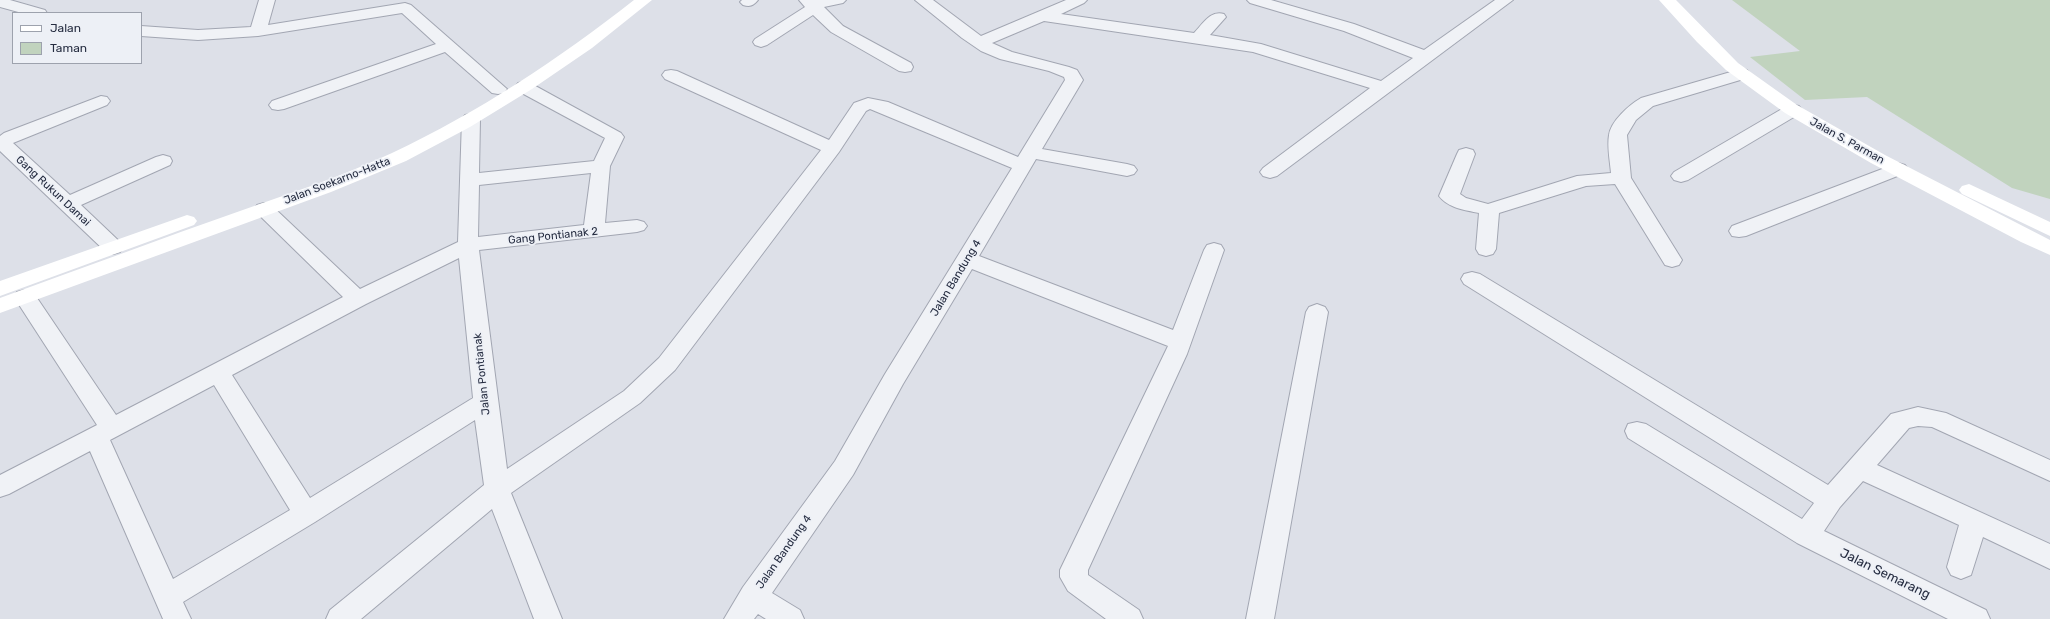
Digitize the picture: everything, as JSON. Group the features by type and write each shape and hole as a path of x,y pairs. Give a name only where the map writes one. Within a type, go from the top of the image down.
{"main road":[{"name":"Jalan Soekarno-Hatta","path":"0,306 398,158 470,119 495,96 628,0"},
{"name":"Jalan Soekarno-Hatta","path":"0,289 113,247 361,160 407,140 495,96 524,87 563,62 644,0"},
{"name":"Jalan S. Parman","path":"1667,0 1701,38 1741,74 1794,110 1898,169 2050,248"},
{"name":"Jalan S. Parman","path":"1684,0 1740,54 1778,86 1812,108 1876,144 2050,230"}],"street":[{"path":"258,32 267,0"},
{"path":"761,42 811,4 838,0"},
{"name":"Jalan Bandung 4","path":"738,619 844,468 893,380 1074,80 1074,76 1062,70 1008,56 979,43 923,0"},
{"path":"1037,0 1050,14 1266,49 1383,87"},
{"path":"979,43 1050,14 1079,0"},
{"path":"1255,0 1342,26 1423,60"},
{"path":"1270,172 1383,87 1423,60 1505,0"},
{"path":"0,2 36,12"},
{"path":"142,31 198,35 258,32 408,4 446,46 495,96"},
{"path":"811,4 837,29 906,67"},
{"path":"1198,39 1218,17"},
{"path":"278,105 446,46"},
{"path":"1672,260 1622,178 1618,135 1623,125 1640,106 1655,99 1741,74"},
{"path":"671,75 832,148"},
{"path":"524,87 613,134 614,140 601,166 594,231"},
{"name":"Gang Rukun Damai","path":"101,101 10,137 2,143 68,203 113,247"},
{"path":"340,619 497,489 632,397 652,380 667,364 832,148 860,107 874,103 1027,160 1128,170"},
{"path":"1681,176 1794,110"},
{"name":"Jalan Pontianak","path":"470,119 468,245 485,402 497,489 548,619"},
{"path":"1466,154 1449,196 1475,207 1584,180 1622,178"},
{"path":"68,203 163,161"},
{"path":"469,180 601,166"},
{"path":"1739,231 1898,169"},
{"path":"1475,207 1486,249"},
{"path":"264,209 358,299"},
{"name":"Gang Pontianak 2","path":"0,487 358,299 468,245 637,226"},
{"path":"1129,619 1078,583 1074,577 1074,570 1181,342 1214,250"},
{"path":"967,259 1181,342"},
{"path":"1472,279 1831,500"},
{"path":"25,297 104,432 172,608 306,514 485,402"},
{"path":"1260,619 1317,312"},
{"path":"218,372 306,514"},
{"path":"1810,529 1831,500 1900,421 1909,416 1921,415 1937,419 2050,471"},
{"name":"Jalan Semarang","path":"1637,431 1810,529 1976,619"},
{"path":"1860,468 1974,520 2050,557"},
{"path":"1961,567 1974,520"},
{"path":"753,596 790,619"}],"green space":[{"path":"1732,0 2050,0 2050,199 2012,188 1867,97 1805,100 1750,57 1800,51"}]}
